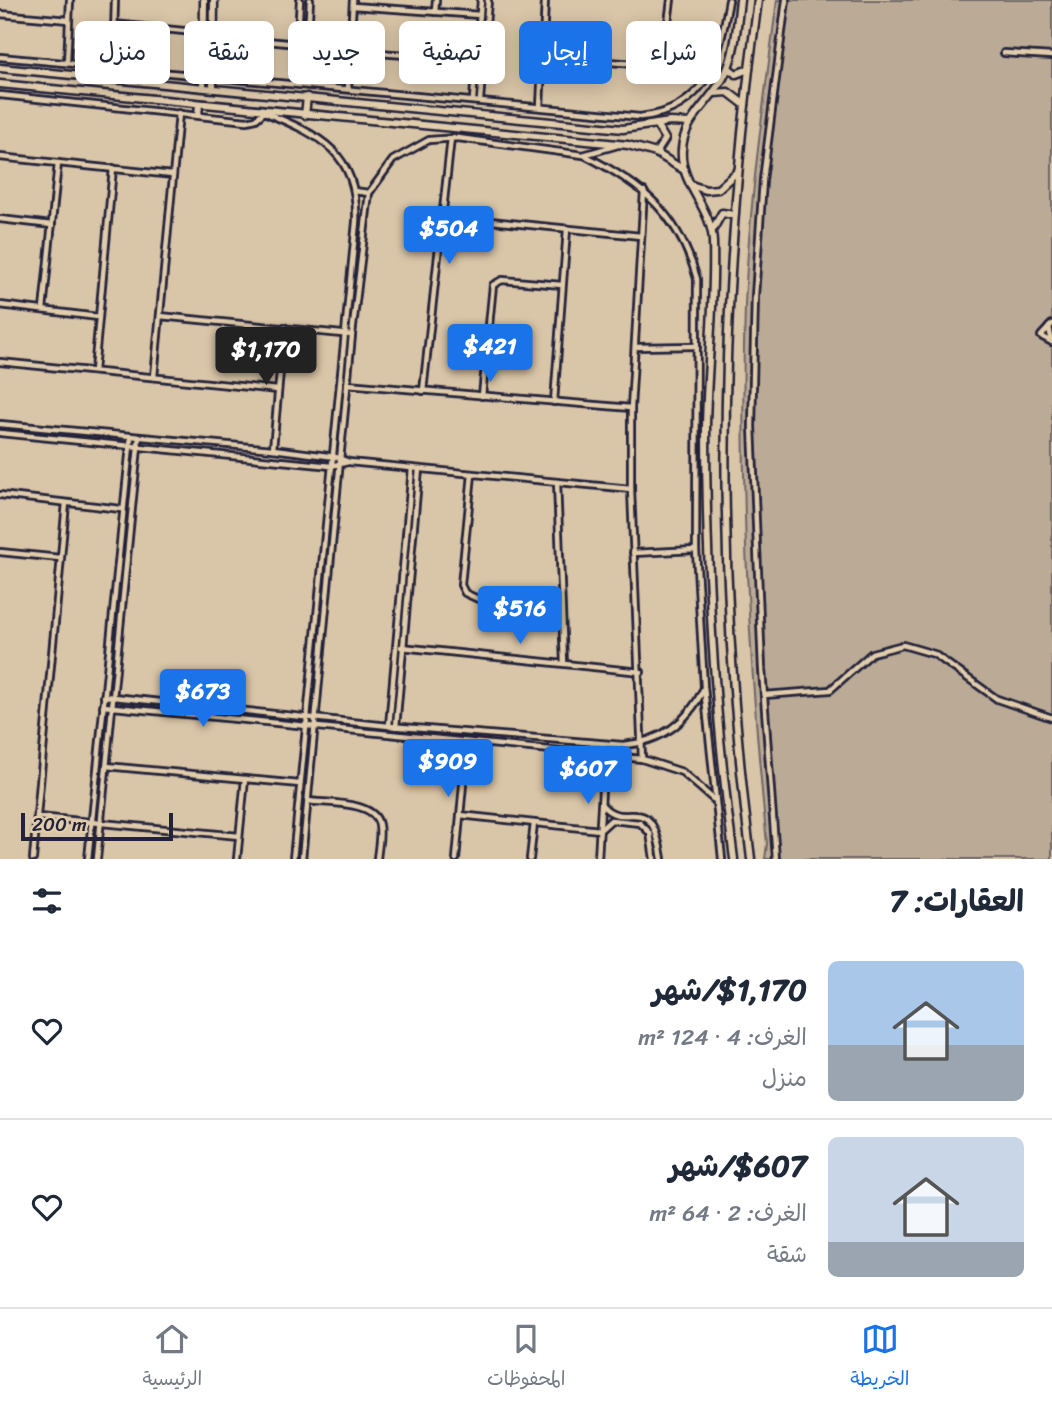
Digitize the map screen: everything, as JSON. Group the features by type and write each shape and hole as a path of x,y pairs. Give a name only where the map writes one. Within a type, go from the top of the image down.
{"street":[{"path":"67,63 70,0"},
{"path":"114,21 115,0"},
{"path":"204,0 204,21"},
{"path":"214,0 214,21"},
{"path":"299,21 300,0"},
{"path":"304,85 310,0"},
{"path":"435,12 436,0"},
{"path":"479,21 481,0"},
{"path":"480,100 488,0"},
{"path":"544,21 545,0"},
{"path":"612,62 636,64 648,60 664,42 671,0"},
{"path":"295,84 640,117 657,114 681,104 701,87 715,65 729,0"},
{"path":"734,859 717,710 709,582 706,403 712,231 705,208 689,184 684,170 683,143 690,123 713,94 728,68 740,0"},
{"path":"751,859 734,684 725,507 727,330 734,215 758,0"},
{"path":"776,859 752,475 752,385 763,180 786,0"},
{"path":"352,21 353,3 480,15"},
{"path":"0,13 69,20"},
{"path":"1004,53 1052,56"},
{"path":"0,57 75,64"},
{"path":"0,68 623,129 690,123"},
{"path":"728,68 736,74 749,69"},
{"path":"0,84 621,144 656,153 684,170"},
{"path":"348,84 348,89"},
{"path":"473,99 474,84"},
{"path":"540,84 540,107"},
{"path":"713,94 729,92 745,105"},
{"path":"0,95 250,121 264,111"},
{"path":"305,115 307,97"},
{"path":"198,115 199,105"},
{"path":"264,111 324,141 344,164 354,191 356,222 293,859"},
{"path":"154,378 179,113"},
{"path":"656,124 664,139 656,153"},
{"path":"423,391 450,138"},
{"path":"302,859 347,384 369,193 381,173 403,152 429,140 450,138 583,155 619,172 644,190 673,225 692,262 699,297 696,550 704,687 722,859"},
{"path":"583,155 621,144"},
{"path":"0,157 173,174"},
{"path":"43,310 58,163"},
{"path":"93,371 113,168"},
{"path":"689,184 701,189 718,190 738,171"},
{"path":"642,758 641,672 631,489 631,408 644,190"},
{"path":"354,191 369,193"},
{"path":"712,231 722,213 734,215"},
{"path":"442,216 641,236"},
{"path":"0,219 52,225"},
{"path":"554,402 567,229"},
{"path":"482,396 493,285 502,280 562,285"},
{"path":"0,305 98,317"},
{"path":"160,316 352,335"},
{"path":"1051,326 1052,342"},
{"path":"1051,326 1041,336 1052,342"},
{"path":"273,449 284,327"},
{"path":"635,346 697,346"},
{"path":"0,362 278,390"},
{"path":"347,384 631,408"},
{"path":"0,424 273,449 340,458 349,462 631,489"},
{"path":"0,433 331,466 349,462"},
{"path":"88,859 121,509 131,436"},
{"path":"97,859 139,437"},
{"path":"389,726 412,468"},
{"path":"396,726 419,469"},
{"path":"472,474 461,585 465,593 473,599 561,609"},
{"path":"557,482 564,663"},
{"path":"0,495 121,509"},
{"path":"33,859 66,503"},
{"path":"633,552 696,550"},
{"path":"0,552 60,558"},
{"path":"764,695 831,690 872,653 903,645 934,654 997,699 1052,718"},
{"path":"396,647 641,672"},
{"path":"103,696 389,726 624,746 660,737 679,724 694,707 704,687"},
{"path":"103,706 642,758 682,772 714,800"},
{"path":"494,745 495,735"},
{"path":"456,859 467,742"},
{"path":"598,859 604,755"},
{"path":"106,766 300,784"},
{"path":"237,859 245,779"},
{"path":"308,802 365,808 374,813 380,828 377,859"},
{"path":"601,804 612,812 648,819 656,830 662,859"},
{"path":"460,815 600,830 611,820 639,823 650,833 654,859"},
{"path":"38,817 239,836"},
{"path":"530,859 534,823"}],"shaded area":[{"path":"777,0 1052,0 1052,859 765,859 767,844 747,575 743,372 750,229"}]}
